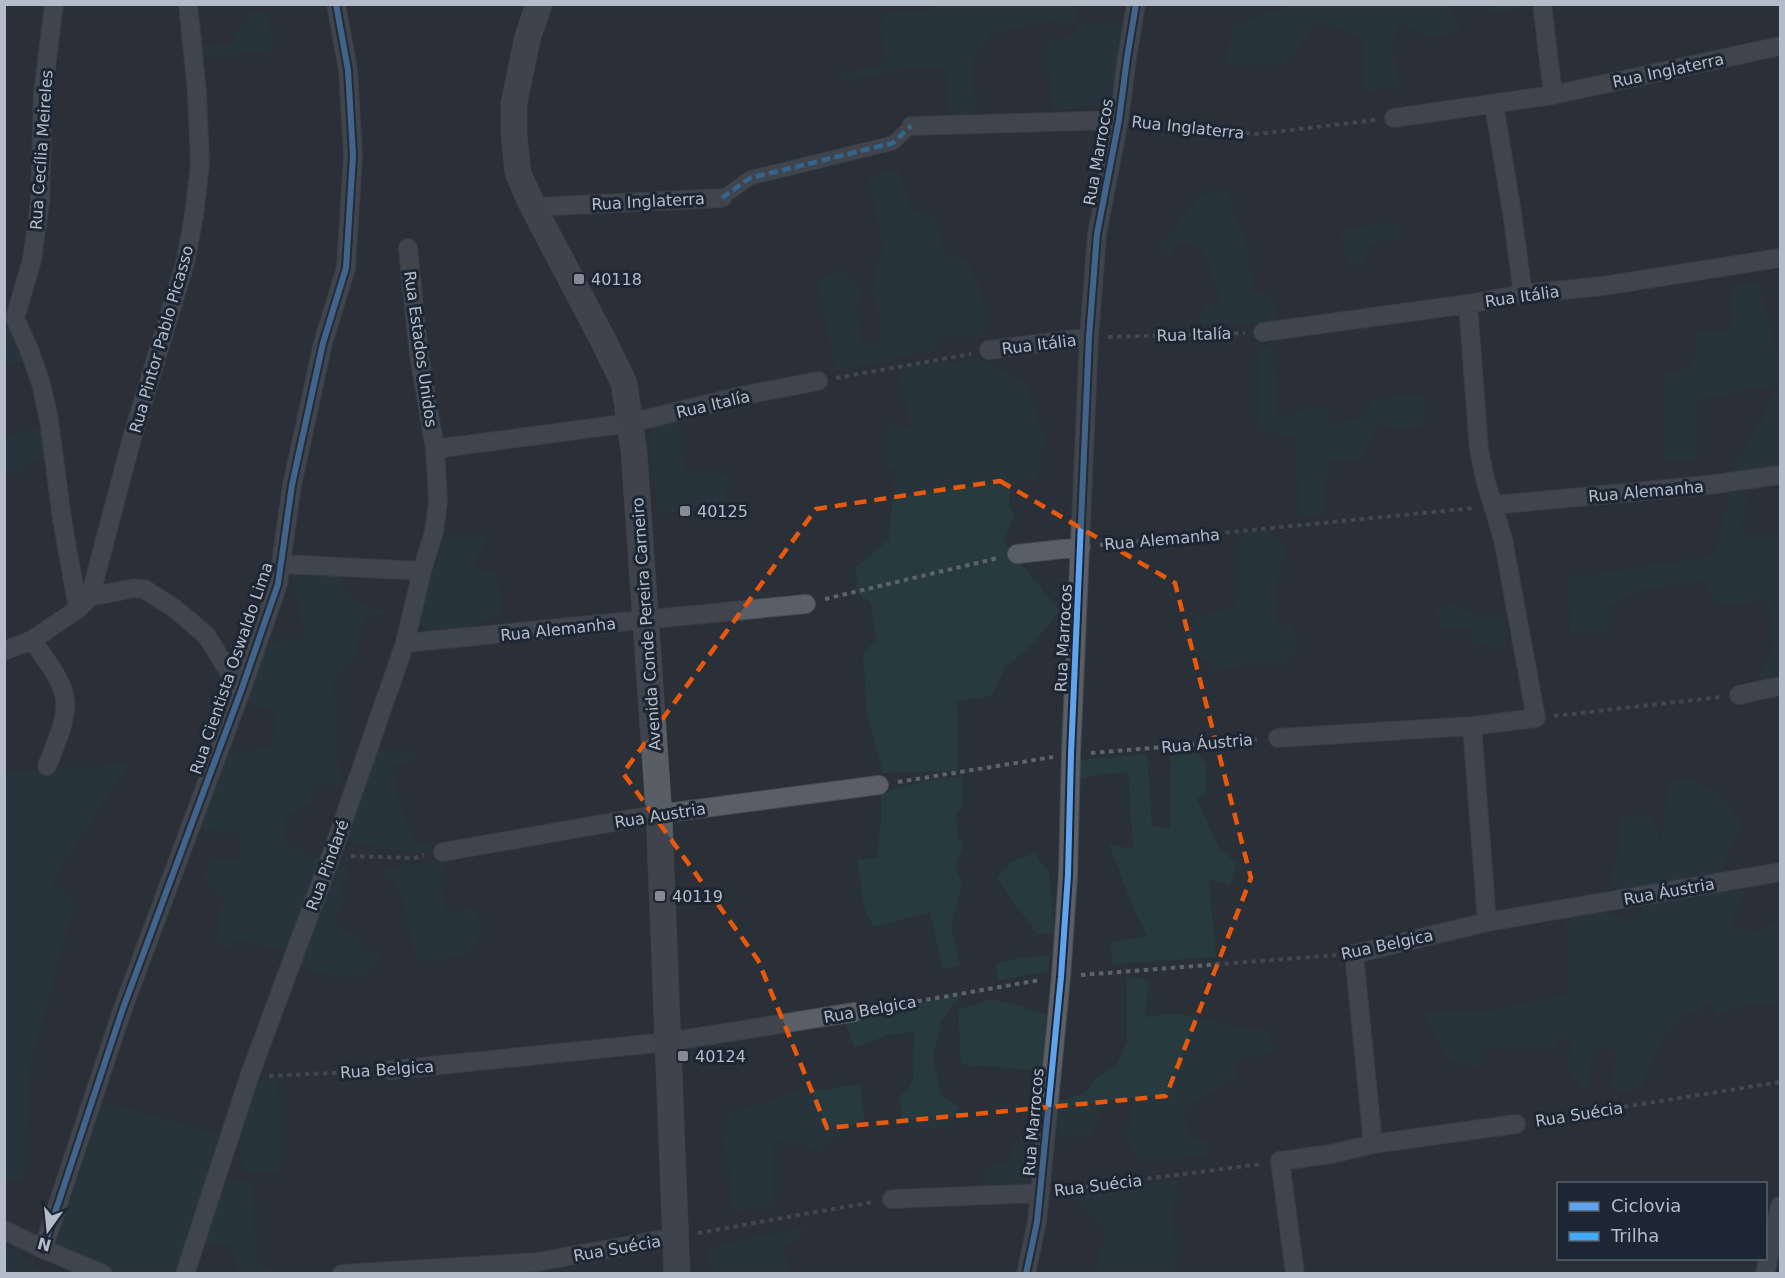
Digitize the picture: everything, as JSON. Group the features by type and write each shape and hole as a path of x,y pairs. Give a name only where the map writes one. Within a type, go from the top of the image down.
{"main road":[{"name":"Avenida Conde Pereira Carneiro","path":"539,4 528,36 514,103 518,173 533,207 624,383 630,423 637,491 644,620 659,813 677,1274"}],"street":[{"name":"Rua Cecília Meireles","path":"54,4 43,93 40,202 32,260 15,318 28,347 43,393 84,603"},
{"name":"Rua Pintor Pablo Picasso","path":"84,603 186,260 194,215 200,164 197,93 188,4"},
{"name":"Rua Cientista Oswaldo Lima","path":"44,1249 122,1011 241,691 278,584 297,463 323,343 346,268 353,155 348,70 336,4"},
{"name":"Rua Marrocos","path":"1026,1274 1037,1222 1061,977 1068,876 1089,338 1097,234 1119,120 1136,4"},
{"path":"1542,4 1553,96"},
{"name":"Rua Inglaterra","path":"1394,118 1553,96 1780,46"},
{"path":"1494,104 1523,294"},
{"name":"Rua Inglaterra","path":"533,207 722,198 750,178 893,143 911,126 1119,120"},
{"name":"Rua Estados Unidos","path":"408,248 419,356 435,449"},
{"name":"Rua Itália","path":"1263,332 1468,304 1523,294 1603,286 1780,258"},
{"path":"1278,738 1472,726 1536,718 1503,539 1479,450 1468,304"},
{"name":"Rua Itália","path":"989,350 1089,338"},
{"name":"Rua Italía","path":"435,449 630,423 741,396 818,381"},
{"name":"Rua Pindaré","path":"185,1274 249,1077 332,856 405,643 434,532 438,501 435,449"},
{"name":"Rua Alemanha","path":"1494,505 1708,485 1780,475"},
{"name":"Rua Alemanha","path":"1017,554 1080,547"},
{"path":"282,564 422,571"},
{"path":"4,651 32,640 84,603 134,588 158,596 206,635 241,691"},
{"name":"Rua Alemanha","path":"405,643 806,603"},
{"path":"32,640 59,677 67,705 60,734 47,766"},
{"path":"1739,694 1780,686"},
{"path":"1472,726 1488,922"},
{"name":"Rua Austria","path":"443,852 659,813 879,785"},
{"name":"Rua Áustria","path":"1488,922 1780,872"},
{"name":"Rua Belgica","path":"1354,954 1488,922"},
{"path":"1354,954 1373,1144"},
{"name":"Rua Belgica","path":"391,1070 667,1042 855,1012"},
{"name":"Rua Suécia","path":"1280,1161 1330,1154 1373,1144 1516,1124"},
{"path":"1280,1161 1295,1274"},
{"name":"Rua Suécia","path":"892,1199 1040,1193"},
{"path":"1765,1274 1780,1206"},
{"path":"4,1230 103,1274"},
{"name":"Rua Suécia","path":"342,1274 537,1262 675,1237"}],"path":[{"path":"818,381 989,350"},
{"path":"806,603 1017,554"},
{"path":"1536,718 1739,694"},
{"path":"332,856 415,858 443,852"}],"highlighted area":[{"path":"1000,481 1175,583 1251,878 1166,1096 827,1128 758,960 623,773 816,509"}],"green space":[{"path":"935,4 1077,5 1075,23 1046,22 992,33 977,50 971,73 979,123 949,118 946,71 918,67 841,82 839,75 853,70 887,65 881,30 883,13 931,11"},
{"path":"1289,5 1456,5 1450,7 1460,33 1425,37 1400,23 1391,44 1401,89 1363,91 1363,38 1320,21 1284,64 1224,66 1234,27 1264,12 1288,9"},
{"path":"1490,5 1525,5 1525,9 1490,13"},
{"path":"252,12 268,14 274,56 258,53 194,57 189,25 201,31 205,46 232,45 240,28"},
{"path":"1083,21 1123,25 1114,84 1106,104 1054,111 1046,40 1071,37"},
{"path":"898,170 912,211 934,217 944,254 966,259 981,290 986,337 935,337 936,350 839,370 834,362 818,278 839,270 854,280 860,296 857,311 860,346 880,344 878,310 873,292 876,267 884,249 869,176"},
{"path":"1228,188 1231,207 1246,242 1253,290 1273,300 1277,323 1198,323 1204,306 1221,301 1205,251 1182,241 1169,255 1159,245 1202,195"},
{"path":"1400,223 1402,239 1370,243 1363,267 1350,263 1341,241 1343,228"},
{"path":"1733,284 1759,285 1775,350 1780,356 1780,468 1727,477 1762,420 1778,384 1697,400 1697,459 1665,459 1665,374 1693,366 1697,331 1733,331"},
{"path":"4,318 28,359 5,366 4,366"},
{"path":"1258,346 1273,346 1276,417 1292,418 1302,409 1327,405 1329,427 1364,417 1373,399 1423,395 1424,426 1399,428 1377,425 1366,447 1364,459 1331,460 1325,482 1325,514 1299,516 1296,438 1258,429"},
{"path":"982,360 1025,382 1044,438 1037,482 1011,480 1009,507 1015,515 1003,542 1060,611 1028,649 1006,666 992,695 957,701 958,771 883,773 867,715 863,655 876,639 871,603 857,592 856,568 889,539 895,470 886,469 887,422 911,428 898,366"},
{"path":"678,419 684,473 719,471 730,478 725,492 727,506 658,514 649,439 653,424"},
{"path":"43,426 46,453 17,473 8,473 5,478 5,438"},
{"path":"1748,491 1741,531 1759,538 1780,533 1780,674 1755,683 1774,647 1769,601 1718,605 1705,581 1640,590 1610,606 1606,632 1570,634 1569,578 1716,556 1730,492"},
{"path":"1263,529 1280,540 1286,551 1276,587 1277,624 1293,626 1298,653 1284,665 1256,662 1217,671 1185,640 1197,617 1237,606 1242,568 1238,536"},
{"path":"488,536 472,569 494,573 501,598 501,613 442,641 416,621 445,537"},
{"path":"291,568 336,568 350,597 363,605 391,615 365,615 354,656 334,679 337,761 343,785 311,784 311,802 286,817 284,842 319,859 346,866 348,876 341,884 343,903 330,922 364,941 359,951 379,952 381,961 364,976 317,974 299,966 288,951 237,940 227,948 216,945 223,898 204,880 211,858 242,861 240,832 200,829 226,754 273,747 275,712 243,700 262,643 306,639"},
{"path":"1452,604 1480,616 1502,617 1507,649 1475,644 1471,627 1440,628 1437,608"},
{"path":"375,749 419,753 409,763 392,766 399,804 416,843 442,842 443,852 426,855 346,841"},
{"path":"1196,750 1206,764 1206,794 1197,799 1219,848 1237,863 1230,885 1209,879 1216,957 1113,964 1110,943 1148,936 1137,917 1109,844 1133,849 1128,771 1077,779 1077,760 1147,754 1152,825 1170,829 1171,753"},
{"path":"128,764 51,883 75,900 30,1065 22,1180 5,1182 5,773"},
{"path":"963,776 962,806 956,815 958,838 964,844 955,867 962,883 951,928 960,965 943,970 930,912 874,927 864,907 857,860 877,858 881,793 924,781"},
{"path":"1671,780 1694,780 1721,797 1743,824 1718,876 1617,891 1610,879 1620,848 1621,815 1651,816 1660,839"},
{"path":"1034,853 1049,872 1055,934 1037,934 996,878 1011,862"},
{"path":"446,859 440,879 446,912 468,909 478,912 479,935 468,955 417,962 405,900 400,896 397,882 384,877 381,868"},
{"path":"1731,885 1743,892 1730,926 1761,932 1777,920 1780,921 1780,1002 1748,1004 1718,1015 1709,1001 1699,1013 1686,1013 1660,1041 1640,1090 1613,1091 1615,1051 1592,1047 1587,1091 1565,1067 1574,1042 1560,1039 1554,1048 1479,1050 1481,1069 1450,1060 1422,1011 1483,1013 1523,1003 1567,996 1566,909 1589,907 1636,923 1645,900"},
{"path":"1050,955 1048,971 997,981 996,962"},
{"path":"1127,977 1149,980 1145,1017 1172,1014 1205,1018 1235,1028 1268,1030 1276,1051 1235,1060 1237,1077 1185,1108 1187,1135 1210,1142 1205,1157 1140,1161 1128,1143 1132,1098 1105,1101 1092,1135 1058,1137 1059,1101 1084,1094 1096,1079 1117,1064 1127,1041"},
{"path":"963,993 942,1019 933,1058 941,1095 959,1107 950,1130 903,1125 899,1098 913,1081 914,1032 888,1035 854,1048 845,1022"},
{"path":"992,999 1046,1014 1043,1071 961,1064 958,1010"},
{"path":"278,1076 280,1172 252,1174 242,1169 239,1132 253,1082"},
{"path":"860,1084 865,1119 835,1135 818,1154 804,1143 773,1142 774,1206 733,1212 725,1141 730,1111 768,1102 798,1089 826,1090"},
{"path":"99,1100 222,1136 179,1273 125,1273 51,1245"},
{"path":"1013,1142 1027,1145 1024,1184 983,1185 984,1167 1009,1163"},
{"path":"1179,1180 1172,1214 1178,1273 1096,1273 1107,1229 1066,1192"},
{"path":"228,1181 252,1182 256,1261 276,1273 233,1273 239,1268 230,1244 200,1246"},
{"path":"809,1226 783,1249 789,1273 711,1273 708,1248"},
{"path":"4,1247 14,1248 43,1273 5,1273"}],"marked path":[{"path":"722,198 750,178 893,143 911,126"}],"cycle path":[{"path":"43,1249 122,1011 241,691 278,584 292,485 323,343 346,268 353,155 348,70 336,4"},
{"path":"1026,1274 1037,1222 1061,977 1068,875 1089,337 1097,234 1119,120 1136,4"}],"place":[{"name":"40118","path":"579,279"},
{"name":"40125","path":"685,511"},
{"name":"40119","path":"660,896"},
{"name":"40124","path":"683,1056"}]}
